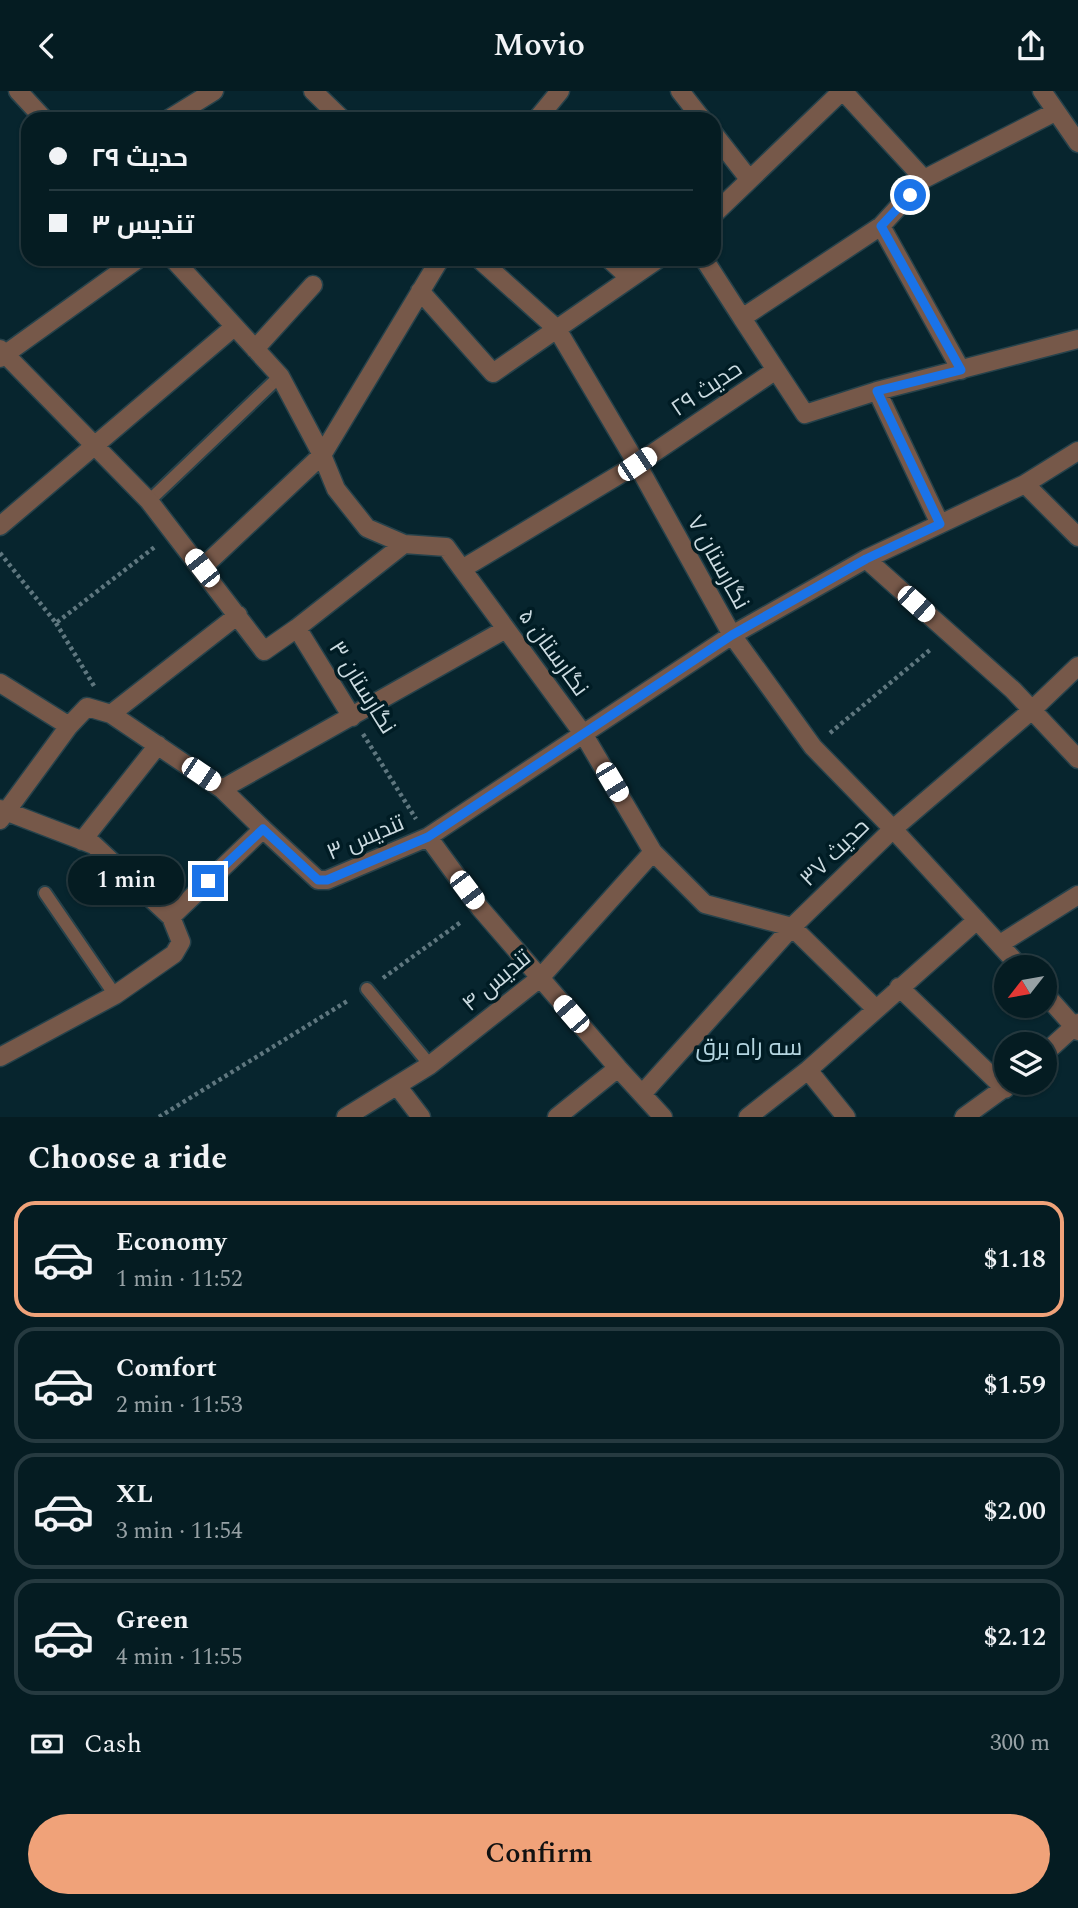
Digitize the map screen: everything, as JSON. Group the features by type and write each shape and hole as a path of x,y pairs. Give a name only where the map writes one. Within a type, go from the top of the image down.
{"street":[{"path":"18,91 38,112"},
{"path":"180,112 215,91"},
{"path":"313,91 335,112"},
{"path":"543,112 560,91"},
{"path":"680,91 696,112"},
{"path":"721,206 842,91 924,179"},
{"path":"1042,91 1078,142"},
{"path":"742,318 881,226 924,179 1055,111"},
{"path":"721,144 749,179"},
{"path":"881,226 961,370"},
{"path":"128,266 1,354 149,501 264,652 404,544"},
{"path":"179,266 280,376 323,455 337,489 367,527 404,544 446,547 461,569"},
{"path":"202,568 323,455 436,266"},
{"name":"نگارستان ۷","path":"487,266 557,329 637,464 732,635 813,747 1010,955"},
{"path":"617,266 630,278"},
{"path":"420,291 493,373 648,266"},
{"name":"حدیث ۲۹","path":"461,569 637,464 776,370 709,266"},
{"path":"255,349 313,285"},
{"path":"0,526 234,327"},
{"path":"776,370 805,414 877,391 1078,339"},
{"path":"877,391 940,524"},
{"name":"تندیس ۳","path":"263,829 318,880 327,880 428,837 732,635 866,559 1026,484 1078,451"},
{"path":"1026,484 1078,537"},
{"path":"866,559 1013,690 1078,759"},
{"name":"نگارستان ۵","path":"461,569 584,735 653,852 705,904 792,927 875,1008"},
{"path":"111,714 238,615"},
{"name":"نگارستان ۳","path":"297,628 352,717"},
{"path":"222,789 506,629"},
{"name":"حدیث ۳۷","path":"643,1093 792,927 893,829 1032,710 1078,666"},
{"path":"0,683 69,726"},
{"path":"0,1056 115,995 174,954 181,942 171,916 94,845 2,814 69,726 86,708 111,714 158,745 222,789 263,829 171,916"},
{"path":"82,841 158,745"},
{"path":"428,837 480,908 663,1117"},
{"name":"تندیس ۴","path":"346,1117 430,1065 540,978 653,852"},
{"path":"1000,944 1078,895"},
{"path":"748,1117 808,1070 977,920"},
{"path":"899,987 994,1073"},
{"path":"1057,1006 1077,1027 1057,1043"},
{"path":"557,1117 618,1068"},
{"path":"808,1070 846,1117"},
{"path":"398,1087 421,1117"},
{"path":"964,1117 995,1095"}],"lane":[{"path":"149,501 280,376"},
{"path":"44,893 115,995"},
{"path":"367,989 430,1065"}],"path":[{"path":"56,623 174,532"},
{"path":"0,553 56,623 111,714"},
{"path":"813,747 950,634"},
{"name":"نگارستان ۳","path":"352,717 428,837"},
{"path":"159,1117 402,967 480,908"}],"district":[{"name":"سه راه برق","path":"749,1047"}],"route":[{"path":"208,881 263,829 318,880 327,880 428,837 732,635 866,559 940,524 877,391 961,370 881,226 910,195"}]}
